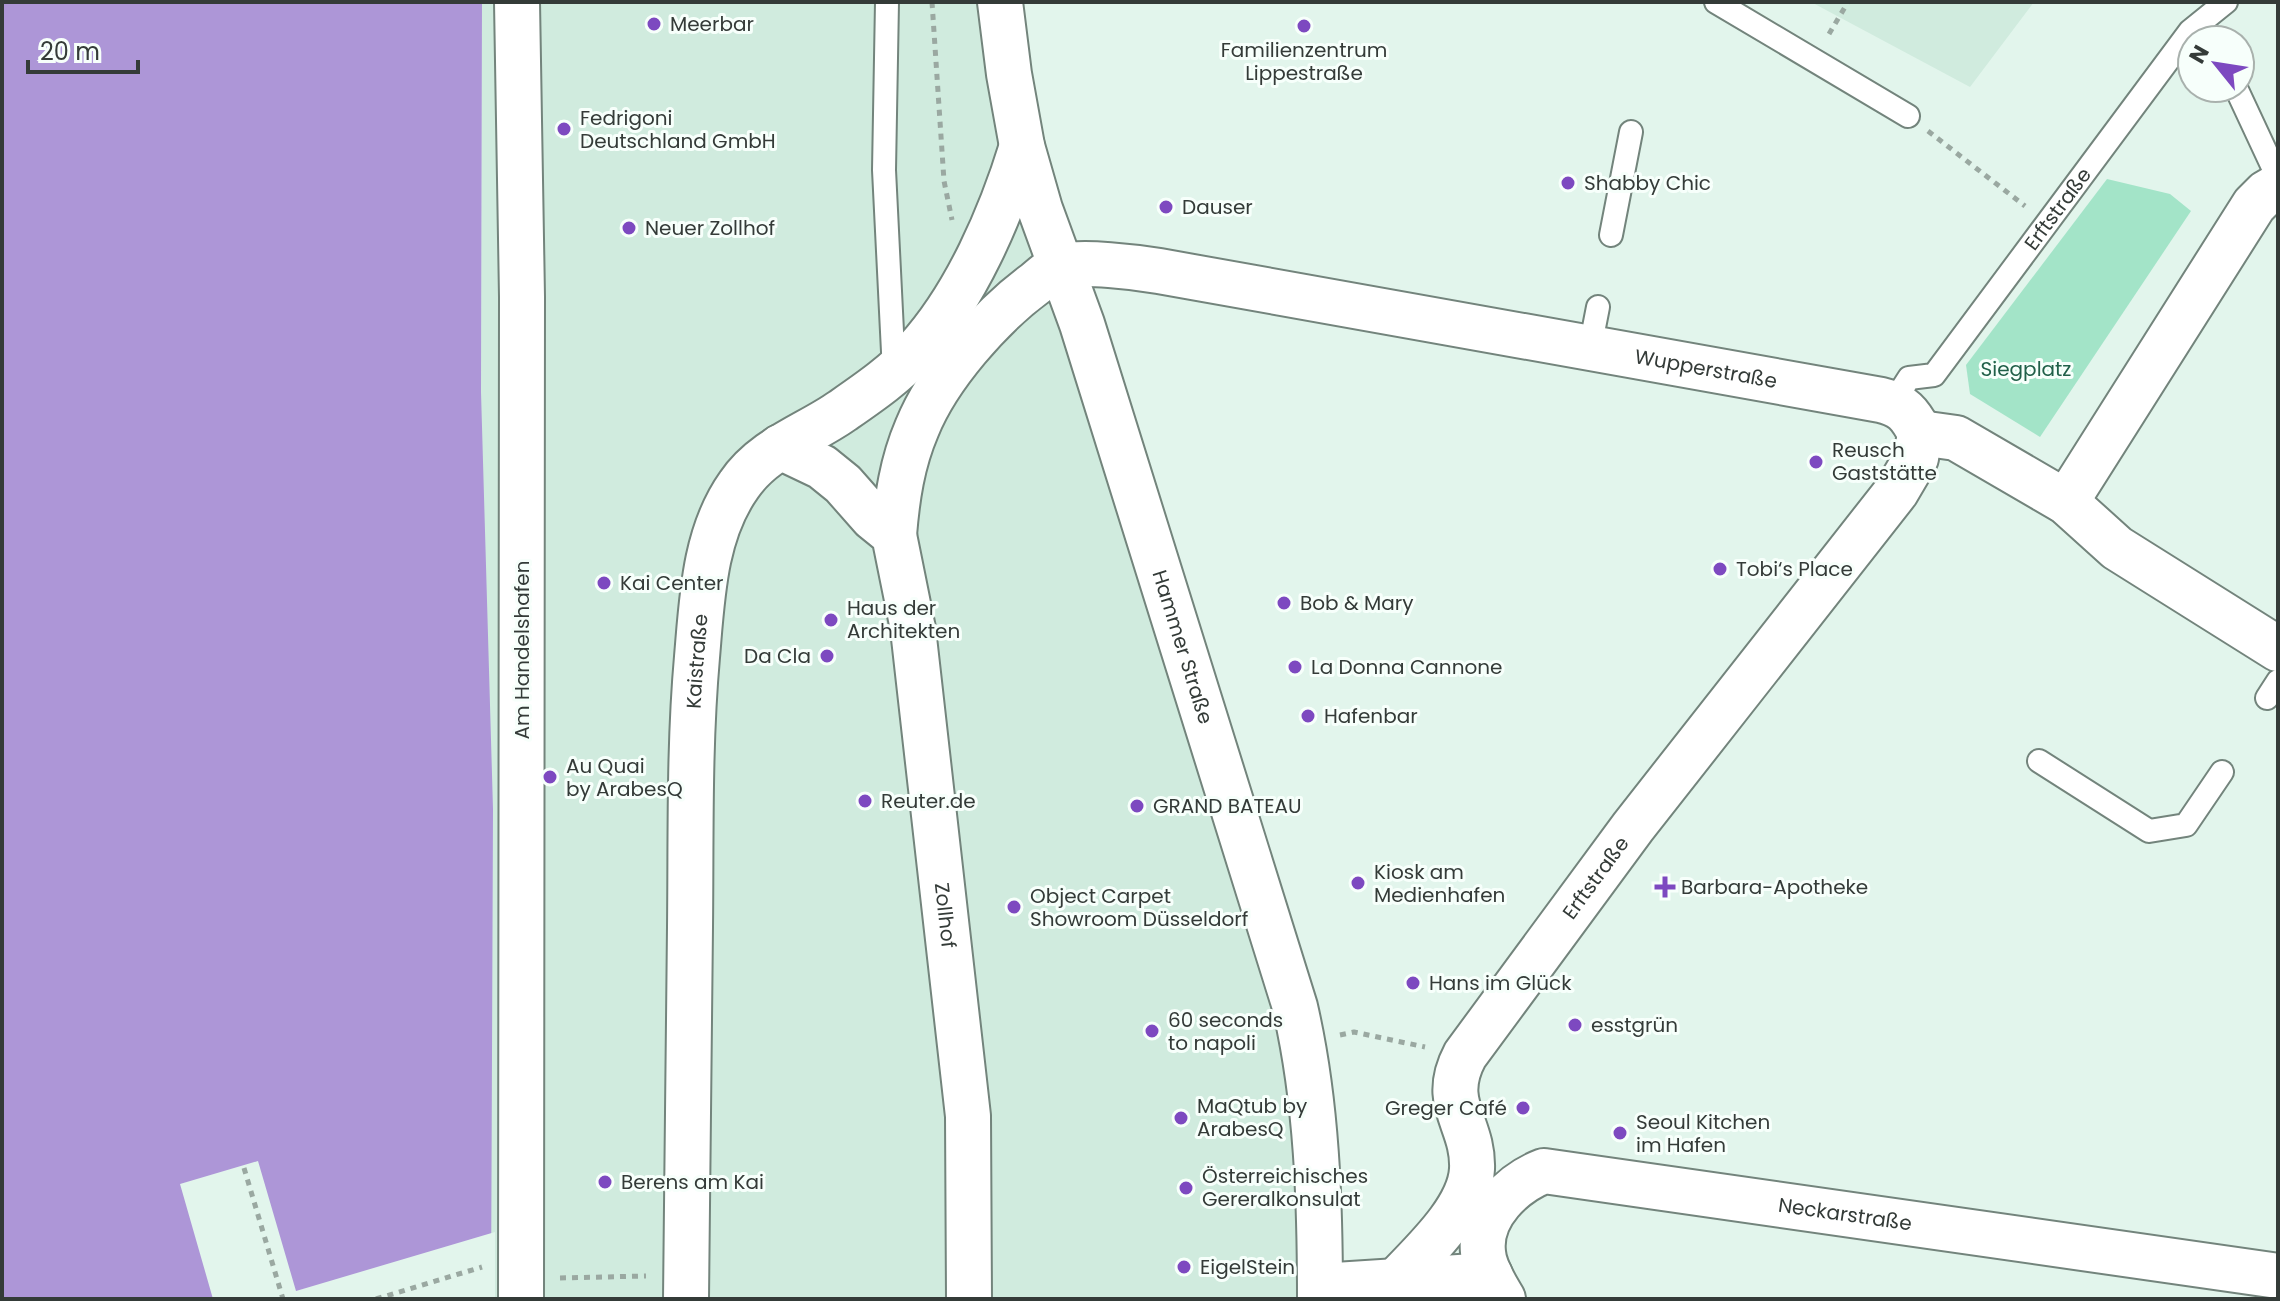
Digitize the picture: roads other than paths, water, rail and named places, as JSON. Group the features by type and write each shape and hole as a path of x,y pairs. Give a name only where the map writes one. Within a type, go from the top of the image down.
{"street":[{"name":"Am Handelshafen","path":"517,2 522,297 521,1278"},
{"name":"Hammer Straße","path":"1000,2 1022,146 1082,324 1290,992 1303,1043 1315,1143 1320,1292"},
{"name":"Kaistraße","path":"686,1287 692,719 701,610 708,560 717,527 728,503 752,469 780,447 836,415 917,351 957,295 998,212 1022,146"},
{"path":"2066,502 2254,205 2278,186"},
{"name":"Wupperstraße","path":"1060,266 1126,266 1594,327 1907,418 1956,438 2066,502 2117,548 2278,649"},
{"name":"Zollhof","path":"969,1299 968,1116 913,629 894,535 903,468 918,424 930,403 971,347 1009,303 1060,266"},
{"name":"Erftstraße","path":"1396,1281 1447,1224 1470,1183 1471,1156 1453,1088 1465,1055 1633,827 1896,492 1916,458 1907,418"},
{"path":"780,447 822,467 894,535"},
{"name":"Neckarstraße","path":"1496,1287 1483,1252 1495,1208 1525,1178 1544,1171 2278,1276"},
{"path":"1320,1292 1396,1281 1496,1287"}],"lane":[{"path":"887,2 884,170 894,372"},
{"path":"1716,2 1908,116"},
{"name":"Erftstraße","path":"2206,24 2224,4"},
{"name":"Erftstraße","path":"1907,418 1909,378 1934,375 2047,224 2176,61"},
{"path":"2243,104 2278,178"},
{"path":"1611,235 1631,132"},
{"path":"2039,761 2149,831 2186,825 2222,772"}],"place":[{"name":"Meerbar","path":"654,24"},
{"name":"Familienzentrum Lippestraße","path":"1304,26"},
{"name":"Fedrigoni Deutschland GmbH","path":"564,129"},
{"name":"Shabby Chic","path":"1568,183"},
{"name":"Dauser","path":"1166,207"},
{"name":"Neuer Zollhof","path":"629,228"},
{"name":"Reusch Gaststätte","path":"1816,462"},
{"name":"Tobi‘s Place","path":"1720,569"},
{"name":"Kai Center","path":"604,583"},
{"name":"Bob & Mary","path":"1284,603"},
{"name":"Haus der Architekten","path":"831,620"},
{"name":"Da Cla","path":"827,656"},
{"name":"La Donna Cannone","path":"1295,667"},
{"name":"Hafenbar","path":"1308,716"},
{"name":"Au Quai by ArabesQ","path":"550,777"},
{"name":"Reuter.de","path":"865,801"},
{"name":"GRAND BATEAU","path":"1137,806"},
{"name":"Kiosk am Medienhafen","path":"1358,883"},
{"name":"Barbara-Apotheke","path":"1665,887"},
{"name":"Object Carpet Showroom Düsseldorf","path":"1014,907"},
{"name":"Hans im Glück","path":"1413,983"},
{"name":"esstgrün","path":"1575,1025"},
{"name":"60 seconds to napoli","path":"1152,1031"},
{"name":"Greger Café","path":"1523,1108"},
{"name":"MaQtub by ArabesQ","path":"1181,1118"},
{"name":"Seoul Kitchen im Hafen","path":"1620,1133"},
{"name":"Berens am Kai","path":"605,1182"},
{"name":"Österreichisches Gereralkonsulat","path":"1186,1188"},
{"name":"EigelStein","path":"1184,1267"}],"park label":[{"name":"Siegplatz","path":"2026,369"}]}
